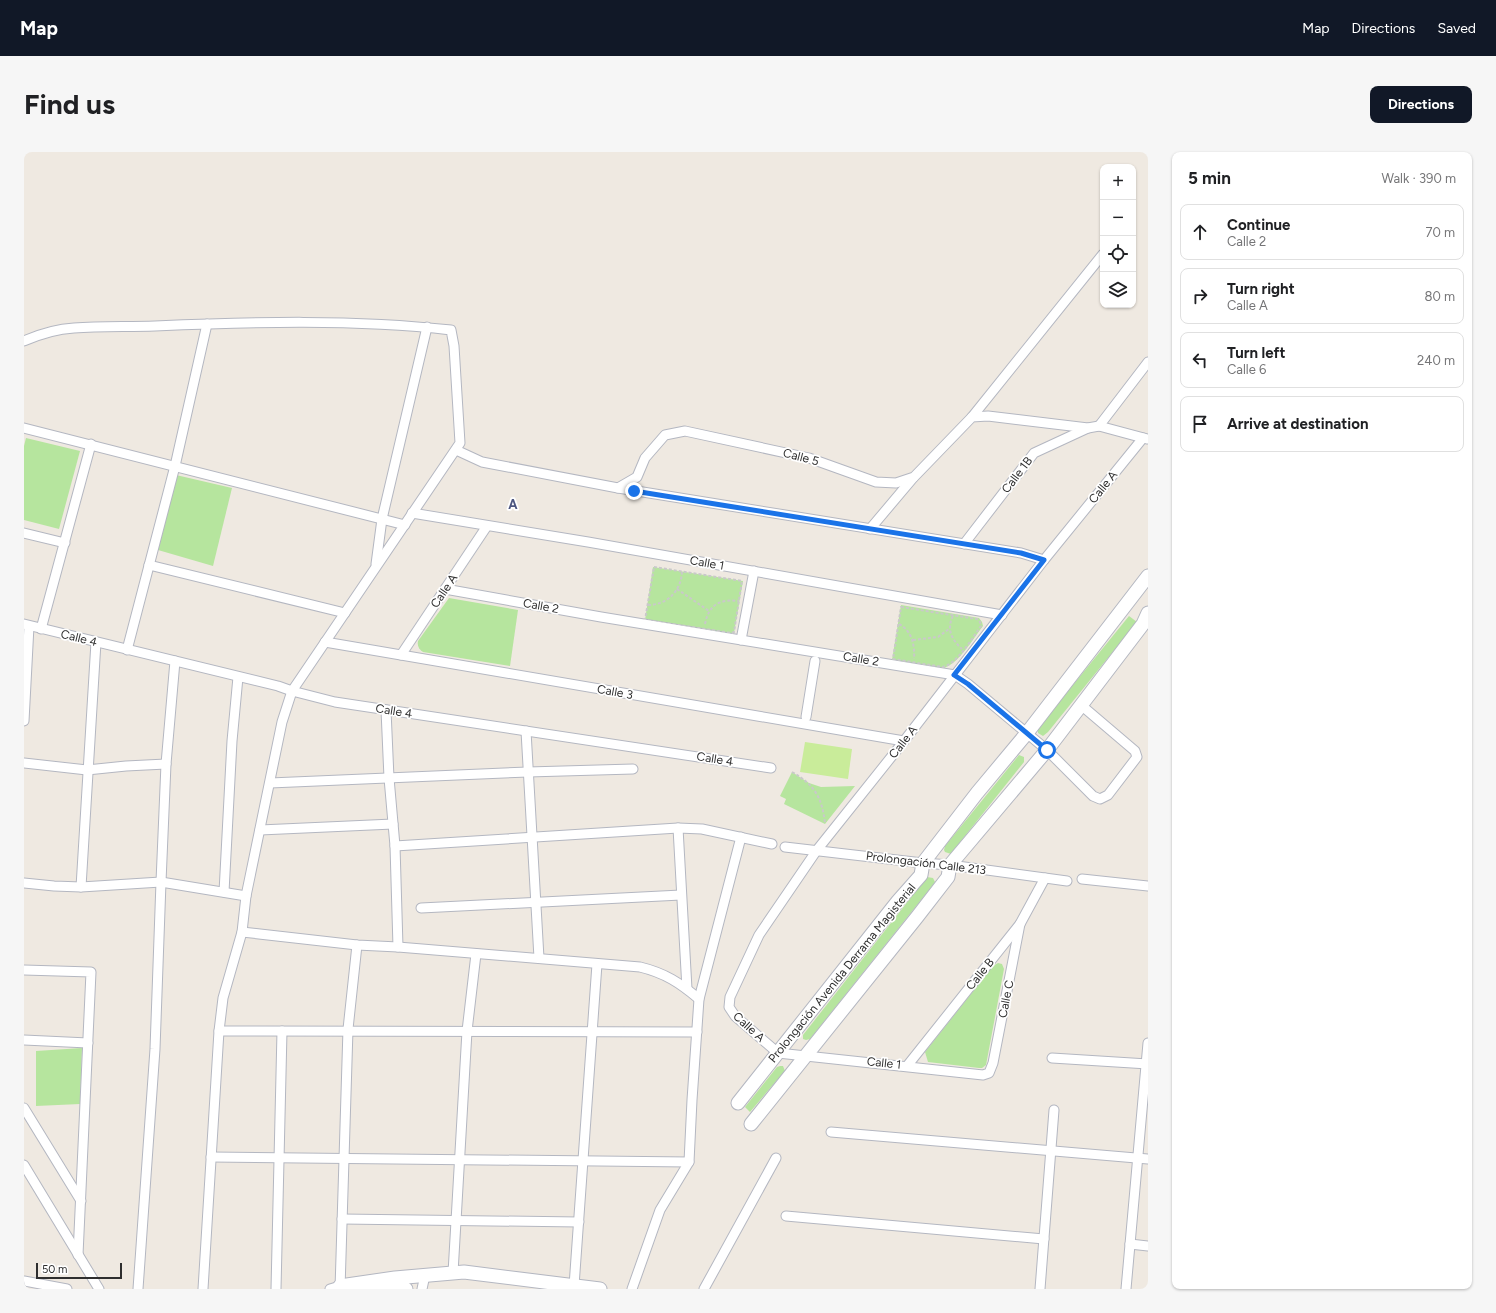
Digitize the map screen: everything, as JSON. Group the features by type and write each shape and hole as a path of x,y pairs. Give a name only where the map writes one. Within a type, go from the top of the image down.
{"street":[{"name":"Calle 5","path":"618,488 637,477 645,458 665,435 685,431 809,458 876,482 896,483 914,477 972,417 1100,258"},
{"path":"24,341 40,334 72,328 270,322 348,323 427,327 451,330 454,346 460,443 292,692 282,722 246,896 242,932 223,998 219,1031 203,1289"},
{"path":"127,650 175,466 207,324"},
{"path":"376,567 382,519 427,327"},
{"path":"1099,426 1148,362"},
{"path":"972,417 988,416 1088,428 1099,426 1145,439"},
{"path":"24,428 405,525"},
{"name":"Calle 1B","path":"964,544 1034,453 1088,428"},
{"name":"Calle A","path":"778,1053 735,1016 729,1007 730,997 759,936 817,850 904,741 1044,560 1145,439"},
{"path":"41,629 90,444"},
{"path":"456,450 482,462 618,488 1021,553 1044,560"},
{"path":"870,529 914,477"},
{"name":"Calle 1","path":"412,513 1002,615"},
{"name":"Calle A","path":"401,655 487,526"},
{"path":"24,533 64,543"},
{"path":"149,565 345,613"},
{"path":"741,640 754,572"},
{"name":"Prolongación Avenida Derrama Magisterial","path":"738,1103 898,901 921,875 923,863 1028,733 1148,576"},
{"name":"Calle 2","path":"445,589 954,675 1028,733 1093,796 1100,799 1108,795 1137,757 1135,751 1081,705"},
{"name":"Prolongación Avenida Derrama Magisterial","path":"751,1124 948,877 950,865 1047,750 1143,624 1148,613"},
{"path":"24,721 27,625"},
{"name":"Calle 4","path":"27,625 238,676 278,686 292,692 335,702 771,768"},
{"path":"81,887 96,642"},
{"name":"Calle 3","path":"325,642 904,741"},
{"path":"138,1289 155,1049 166,764 175,661"},
{"path":"806,718 815,661"},
{"path":"224,892 232,741 238,676"},
{"path":"386,710 389,778 395,846 398,947"},
{"path":"526,731 539,958"},
{"path":"24,763 88,770 166,764"},
{"path":"270,783 634,769"},
{"path":"260,830 393,824"},
{"path":"678,828 687,989"},
{"path":"395,846 678,828 702,829 772,844"},
{"path":"632,1289 660,1210 689,1162 699,999 741,837"},
{"name":"Prolongación Calle 213","path":"785,847 950,865 1066,881"},
{"name":"Calle B","path":"907,1066 1020,924 1045,878"},
{"path":"1082,879 1148,886"},
{"path":"24,882 81,887 161,882 246,896"},
{"path":"421,908 681,895"},
{"name":"Calle C","path":"989,1073 993,1064 1020,924"},
{"path":"242,932 357,945 640,967 657,971 672,979 699,999"},
{"path":"337,1288 342,1219 348,1031 357,945"},
{"path":"453,1273 468,1031 476,954"},
{"path":"574,1286 597,964"},
{"path":"24,970 91,972 78,1255"},
{"path":"219,1031 697,1032"},
{"path":"276,1289 282,1031"},
{"path":"24,1040 88,1043"},
{"path":"1126,1289 1148,1043"},
{"name":"Calle 1","path":"778,1053 983,1075 989,1073"},
{"path":"1052,1058 1147,1064"},
{"path":"24,1108 81,1201"},
{"path":"1040,1289 1054,1110"},
{"path":"831,1132 1148,1159"},
{"path":"211,1157 689,1162"},
{"path":"704,1289 776,1158"},
{"path":"25,1170 99,1289"},
{"path":"786,1216 1044,1239"},
{"path":"342,1219 578,1222"},
{"path":"1130,1244 1148,1246"},
{"path":"337,1288 395,1278 464,1272 600,1289"},
{"path":"422,1289 425,1275"},
{"path":"24,1281 66,1289"},
{"path":"337,1288 406,1289"}],"path":[{"path":"654,567 682,572 742,581 734,632 732,633 645,620 654,567"},
{"path":"648,605 658,604 673,595 681,579 682,572"},
{"path":"677,589 709,611"},
{"path":"704,629 709,611 718,603 724,600 739,601"},
{"path":"902,607 977,619 981,626 956,660 948,666 943,667 893,659 899,624 902,607"},
{"path":"953,615 949,629 953,640 963,650"},
{"path":"899,624 908,630 913,640 914,662"},
{"path":"913,640 938,638 949,629"},
{"path":"792,772 806,780 814,788 823,807 825,823"}],"green space":[{"path":"26,438 80,451 59,529 24,520 24,446"},
{"path":"176,475 232,488 213,566 158,550"},
{"path":"653,567 743,581 734,633 645,620"},
{"path":"449,598 518,610 510,666 423,652 420,650 418,641"},
{"path":"901,605 979,618 983,626 960,656 944,668 892,660"},
{"path":"1129,616 1137,622 1048,732 1043,736 1038,733 1038,728"},
{"path":"805,742 852,749 848,779 800,772"},
{"path":"1019,755 1024,757 1024,762 951,854 945,852 945,846"},
{"path":"792,772 809,783 821,787 855,786 825,824 784,804 786,799 780,796"},
{"path":"927,877 933,878 935,882 933,885 810,1039 803,1039 803,1035"},
{"path":"998,963 1002,964 1004,969 986,1065 979,1068 928,1062 925,1052 993,966"},
{"path":"82,1048 80,1104 36,1106 36,1051"},
{"path":"783,1066 785,1071 750,1112 745,1107 777,1067"}],"district":[{"name":"A","path":"513,504"}],"route":[{"path":"634,491 1021,553 1044,560 954,675 968,684 1047,750"}]}
